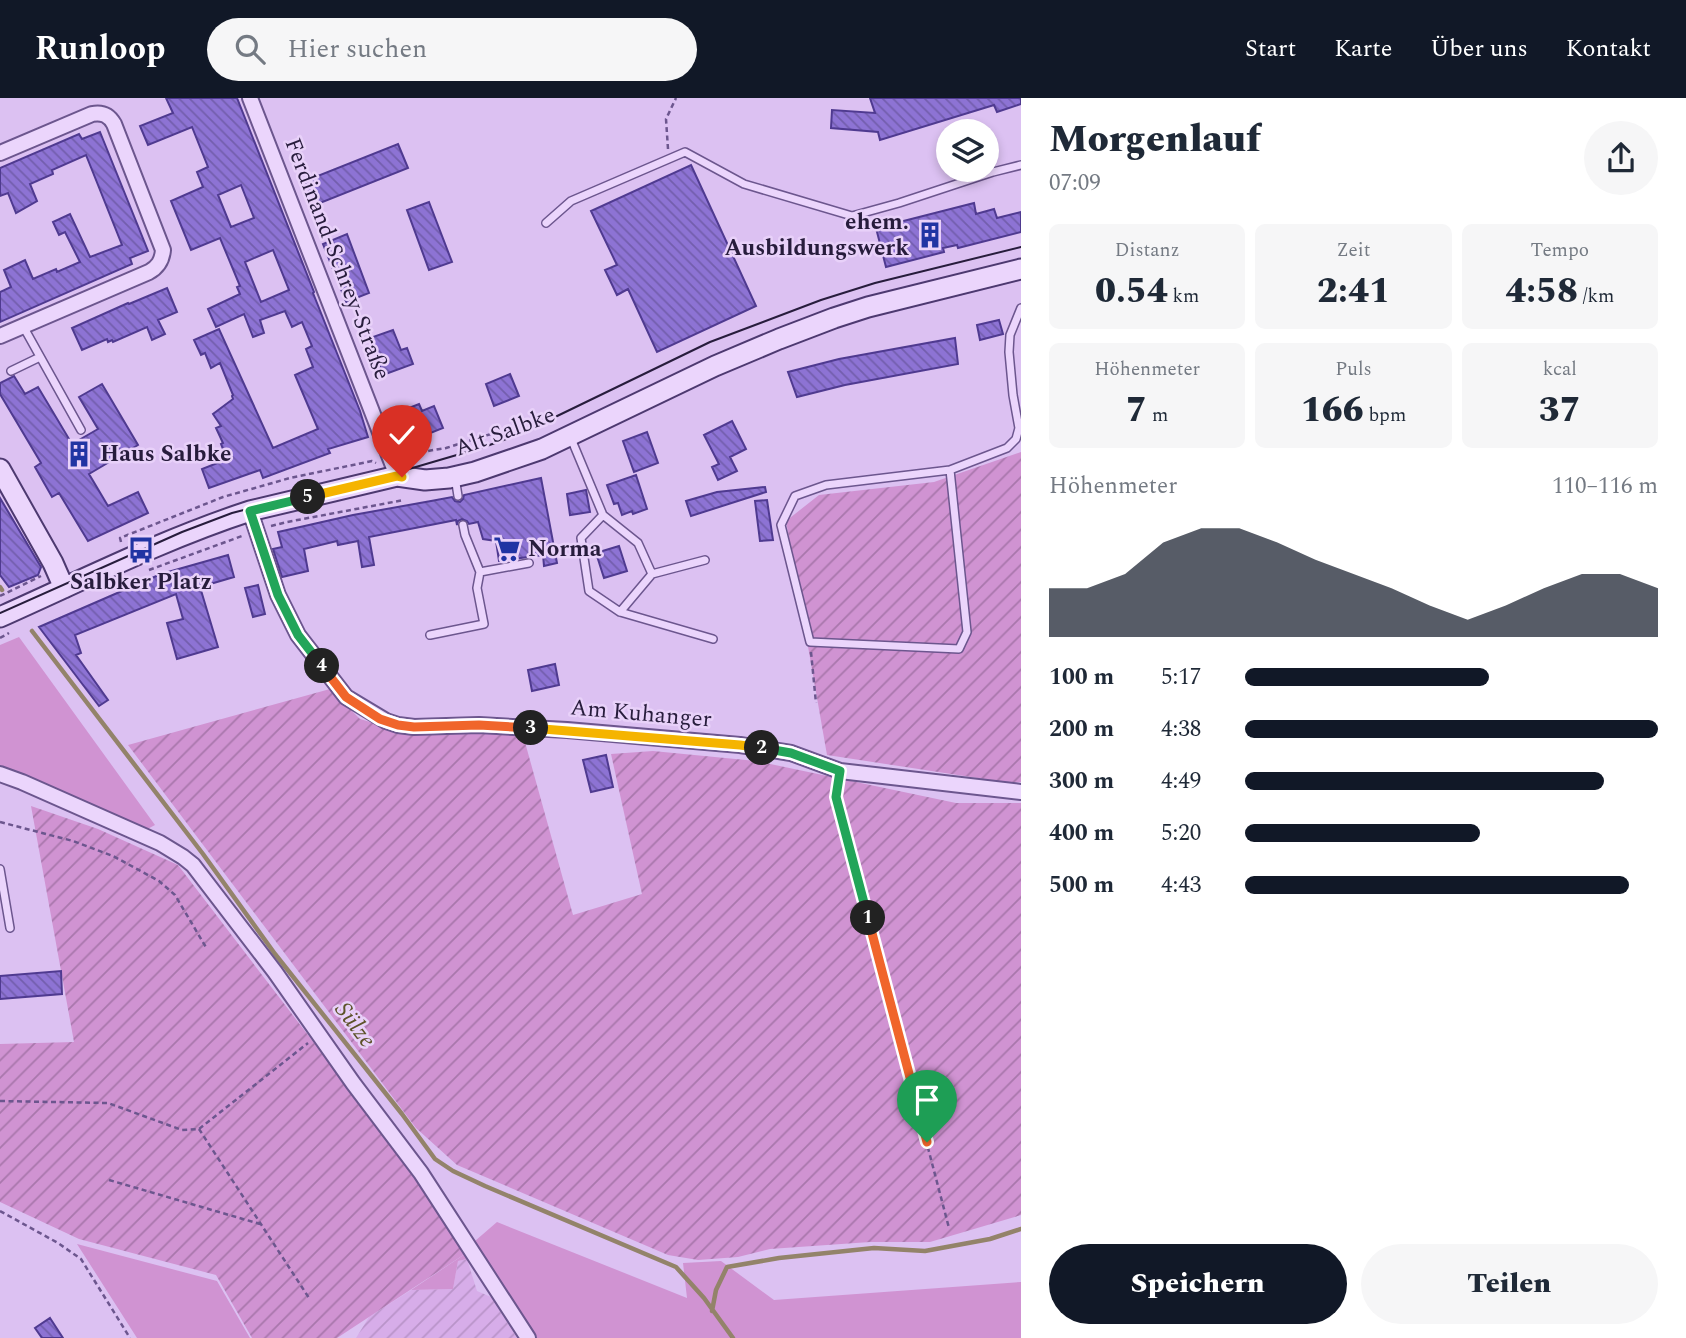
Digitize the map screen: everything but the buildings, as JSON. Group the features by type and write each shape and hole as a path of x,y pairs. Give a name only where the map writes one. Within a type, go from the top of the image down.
{"main road":[{"name":"Alt Salbke","path":"0,617 184,535 250,511 397,476 457,486 475,472 570,435 715,366 779,339 868,307 1021,269"},
{"path":"0,469 53,563 64,588"}],"street":[{"name":"Ferdinand-Schrey-Straße","path":"250,98 397,476"},
{"path":"0,153 92,114 107,116 114,124 163,250 160,263 153,270 0,336"},
{"name":"Am Kuhanger","path":"250,511 278,595 298,635 346,697 386,721 414,727 479,725 740,745 791,753 840,771 1021,792"},
{"path":"0,774 160,843 188,861 201,874 421,1174 528,1338"}],"lane":[{"path":"546,223 571,201 685,152 744,184 852,216 1021,165"},
{"path":"950,470 967,632 959,649 810,642 780,525 795,496 826,485 950,470 1007,448 1016,439 1019,428 1009,352 1010,335 1021,309"},
{"path":"23,326 81,430"},
{"path":"12,371 40,357"},
{"path":"570,435 603,515 638,542 652,574"},
{"path":"603,515 581,538 589,591 620,612 713,639"},
{"path":"430,635 484,624 477,588 480,572 463,525"},
{"path":"620,612 652,574 705,559"},
{"path":"480,572 529,563"},
{"path":"0,869 10,928"}],"path":[{"path":"669,159 666,119 676,98"},
{"name":"Alt Salbke","path":"372,461 446,448 508,429"},
{"path":"0,596 45,574"},
{"path":"810,642 816,703"},
{"path":"840,771 836,797 949,1228"},
{"path":"0,822 113,856 159,881 175,895 206,949"},
{"path":"0,1101 108,1103 182,1130 199,1129 319,1034"},
{"path":"199,1129 309,1298"},
{"path":"109,1180 260,1224"},
{"path":"0,1211 81,1259 130,1338"}],"shaded area":[{"path":"1021,452 1021,782 1010,783 827,755 786,521 819,495 934,482"},
{"path":"19,637 155,825 142,832 0,768 0,645"},
{"path":"330,689 360,719 384,726 523,735 573,915 642,894 611,754 653,751 756,761 956,803 1021,803 1021,1215 930,1242 870,1242 770,1249 738,1257 698,1260 668,1255 457,1165 416,1128 128,745"},
{"path":"31,806 98,829 178,865 347,1086 468,1252 337,1338 252,1338 216,1275 79,1239 0,1202 0,1044 74,1042"},
{"path":"497,1222 687,1298 683,1263 721,1261 774,1300 1021,1282 1021,1338 537,1338 475,1241"},
{"path":"77,1244 217,1281 250,1338 137,1338"},
{"path":"468,1252 467,1259 458,1261 453,1289 411,1290"},
{"path":"467,1259 477,1291 491,1297 517,1338 356,1338 369,1317 411,1290 453,1289 458,1261"}],"waterway":[{"name":"Sülze","path":"32,631 203,854 275,954 435,1159 485,1186 676,1267 704,1298 733,1338"},
{"path":"712,1311 716,1290 727,1267 779,1258 874,1248 925,1251 990,1239 1021,1229"}],"tram line":[{"path":"0,613 182,532 232,513 392,474 520,434 710,342 821,300 875,283 1021,247"}],"place":[{"name":"ehem. Ausbildungswerk","path":"930,235"},
{"name":"Haus Salbke","path":"79,454"},
{"name":"Norma","path":"507,549"},
{"name":"Salbker Platz","path":"141,550"}],"route":[{"path":"402,477 250,511 278,595 298,635 346,697 380,719 409,727 479,725 740,745 791,753 840,771 836,797 927,1142"}]}
